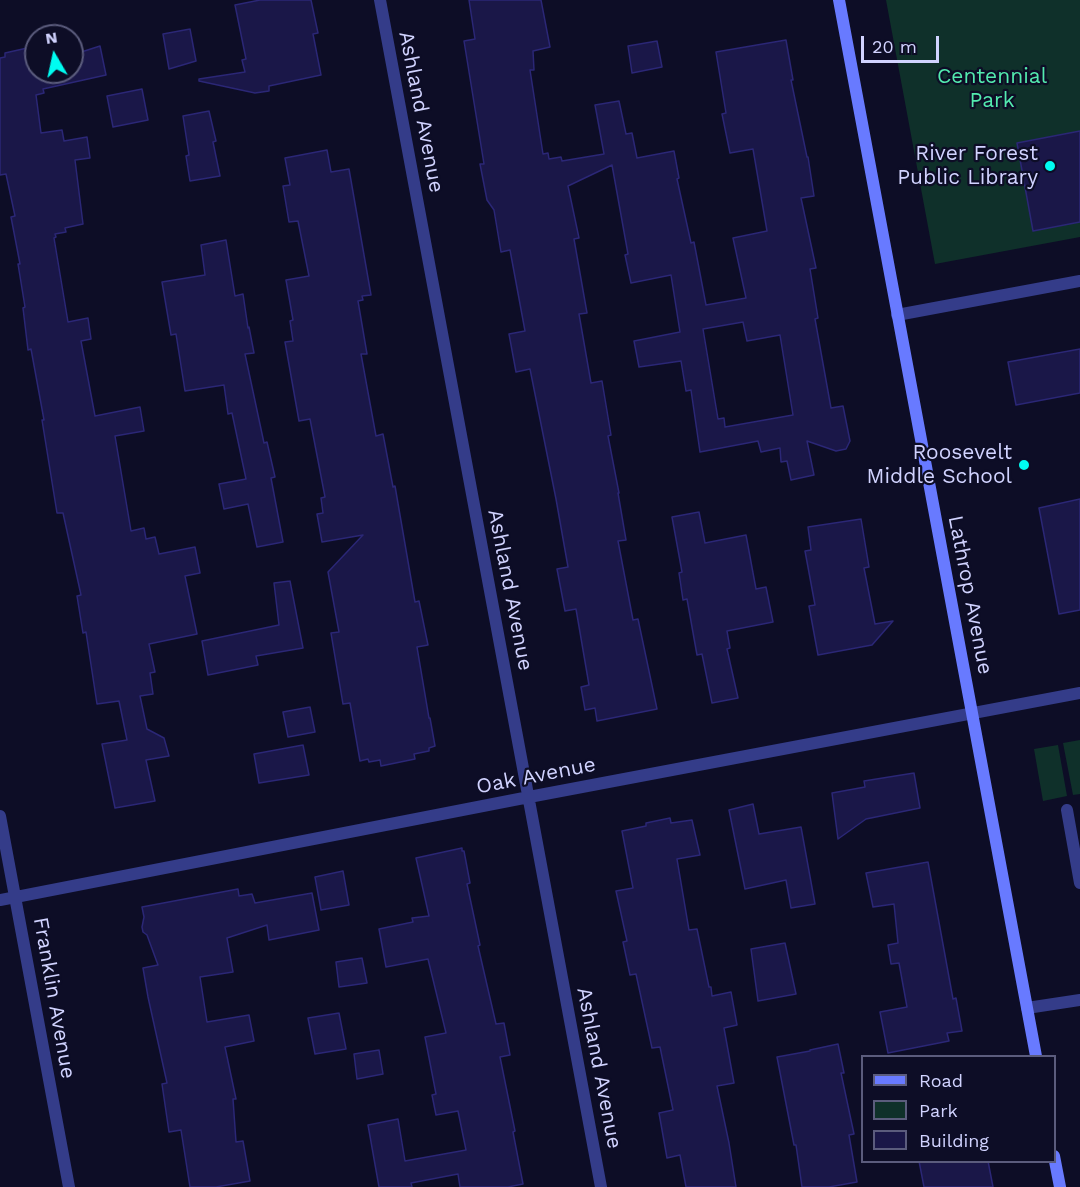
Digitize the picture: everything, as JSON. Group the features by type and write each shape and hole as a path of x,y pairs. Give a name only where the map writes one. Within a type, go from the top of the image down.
{"street":[{"name":"Ashland Avenue","path":"380,0 602,1187"},
{"name":"Lathrop Avenue","path":"839,0 1036,1055"},
{"path":"897,315 1080,281"},
{"name":"Oak Avenue","path":"0,900 1080,693"},
{"path":"1067,810 1080,883"},
{"name":"Franklin Avenue","path":"0,816 69,1187"},
{"path":"1027,1008 1080,1000"},
{"path":"1055,1163 1060,1187"}],"green space":[{"name":"Centennial Park","path":"886,0 1080,0 1080,237 935,264"},
{"path":"1080,740 1080,794 1073,795 1063,743"},
{"path":"1058,745 1067,796 1043,801 1034,749"}],"building":[{"path":"260,0 311,0 318,33 313,34 321,75 269,86 269,91 255,93 199,81 199,79 245,72 242,60 246,59 235,5"},
{"path":"469,0 541,0 550,47 533,51 534,70 530,70 543,154 548,153 549,159 561,157 562,161 604,154 595,105 619,101 626,134 632,133 637,158 674,151 679,178 677,179 691,243 694,242 706,305 746,298 733,238 767,231 753,149 730,153 722,114 726,113 716,52 786,40 793,80 791,80 814,196 801,198 816,268 810,269 818,318 815,319 831,408 843,406 850,441 846,449 836,451 807,441 814,475 791,480 787,461 781,462 780,448 761,452 758,441 700,452 691,390 686,391 681,361 639,367 634,341 680,332 671,275 631,283 612,165 568,186 579,238 574,239 587,313 579,314 591,383 602,381 611,435 608,436 626,540 618,541 633,620 638,619 657,709 597,721 595,708 585,710 581,687 589,685 576,609 565,611 557,569 568,567 530,369 516,372 509,334 525,331 510,250 501,252 494,210 487,200 480,164 484,164 464,41 475,39","holes":["743,322 747,341 780,335 793,415 725,427 724,418 718,419 703,329"]},
{"path":"190,29 196,61 169,69 163,34"},
{"path":"657,41 662,67 632,73 628,46"},
{"path":"100,46 106,75 84,80 84,51"},
{"path":"24,49 24,84 66,84 43,89 44,93 36,95 41,133 62,130 64,141 87,137 90,158 75,160 83,224 65,228 66,232 55,234 54,238 68,322 88,318 91,339 81,341 95,416 140,407 144,431 115,436 131,531 144,528 146,539 155,537 159,554 195,547 200,573 185,576 197,634 149,644 155,672 150,673 153,694 140,696 147,729 164,738 169,756 146,760 155,801 115,808 102,744 127,740 119,701 97,704 86,632 83,633 77,596 81,595 63,513 57,513 42,420 44,420 31,349 28,350 23,308 25,307 18,264 20,264 11,217 15,216 6,174 0,175 0,58 5,57 5,53"},
{"path":"142,89 148,120 113,127 107,96"},
{"path":"209,111 216,141 213,142 220,176 190,181 183,116"},
{"name":"River Forest Public Library","path":"1080,131 1080,222 1033,231 1017,143"},
{"path":"327,150 331,172 349,169 371,295 362,296 363,300 358,301 367,354 361,354 376,436 383,434 393,487 395,486 415,602 419,601 428,645 417,647 435,746 429,748 429,751 414,754 415,759 381,766 380,760 360,761 350,703 343,704 331,633 339,632 328,572 363,535 322,542 317,514 323,513 321,498 325,497 310,419 299,421 285,342 293,341 290,321 293,320 286,280 309,276 298,221 289,222 283,186 290,185 285,158"},
{"path":"226,240 235,296 243,294 254,353 245,354 264,443 267,442 275,477 271,478 283,542 257,547 248,504 224,509 219,484 246,479 232,413 228,414 224,385 185,391 176,334 171,335 162,282 205,275 201,245"},
{"path":"1080,349 1080,393 1016,405 1008,362"},
{"path":"1080,499 1080,610 1059,614 1039,508"},
{"path":"699,512 705,543 746,535 756,589 766,587 773,622 727,631 730,648 727,649 738,698 712,703 702,654 697,655 687,599 683,600 679,573 682,572 672,517"},
{"path":"861,519 869,567 864,568 875,624 893,621 872,645 818,655 809,606 815,605 805,551 811,550 808,527"},
{"path":"290,581 303,648 256,656 258,665 208,675 202,641 279,625 274,583"},
{"path":"310,707 315,732 288,737 283,712"},
{"path":"303,745 309,775 259,783 254,754"},
{"path":"914,773 920,808 866,819 838,839 832,793 865,787 864,781"},
{"path":"753,804 759,834 801,827 815,904 791,908 786,880 745,889 729,810"},
{"path":"670,818 671,823 692,820 700,855 677,859 689,930 697,929 712,996 731,992 737,1025 724,1028 734,1083 717,1086 736,1187 686,1187 680,1155 667,1158 659,1113 673,1110 660,1047 652,1048 636,974 630,975 623,942 627,941 616,891 633,888 622,831"},
{"path":"462,848 470,883 467,884 480,945 478,946 496,1024 504,1023 510,1055 500,1057 523,1184 508,1187 460,1187 458,1174 411,1183 412,1187 379,1187 368,1125 398,1119 405,1161 466,1150 458,1111 436,1115 432,1095 436,1094 425,1037 446,1033 428,959 386,967 379,929 413,922 412,918 429,916 416,858"},
{"path":"928,862 953,999 956,998 962,1031 947,1033 949,1041 888,1053 880,1012 907,1007 899,963 891,964 888,945 898,943 894,904 873,907 866,873"},
{"path":"343,871 349,905 321,910 315,877"},
{"path":"238,889 239,896 252,894 255,903 312,893 319,930 269,940 267,925 227,938 233,972 200,977 207,1022 249,1015 254,1041 225,1047 236,1099 233,1099 236,1142 243,1141 250,1181 216,1187 190,1187 181,1130 169,1132 162,1084 167,1083 143,968 158,965 147,935 143,932 142,907"},
{"path":"785,943 796,994 758,1001 751,949"},
{"path":"362,958 367,983 339,987 336,962"},
{"path":"339,1013 346,1049 315,1054 308,1018"},
{"path":"838,1044 844,1073 841,1073 854,1134 849,1135 857,1182 829,1187 802,1187 796,1145 794,1145 777,1057"},
{"path":"379,1050 383,1074 357,1079 354,1054"},
{"path":"919,1163 988,1163 993,1187 924,1187"}],"place":[{"name":"River Forest Public Library","path":"1050,166"},
{"name":"Roosevelt Middle School","path":"1024,465"}]}
